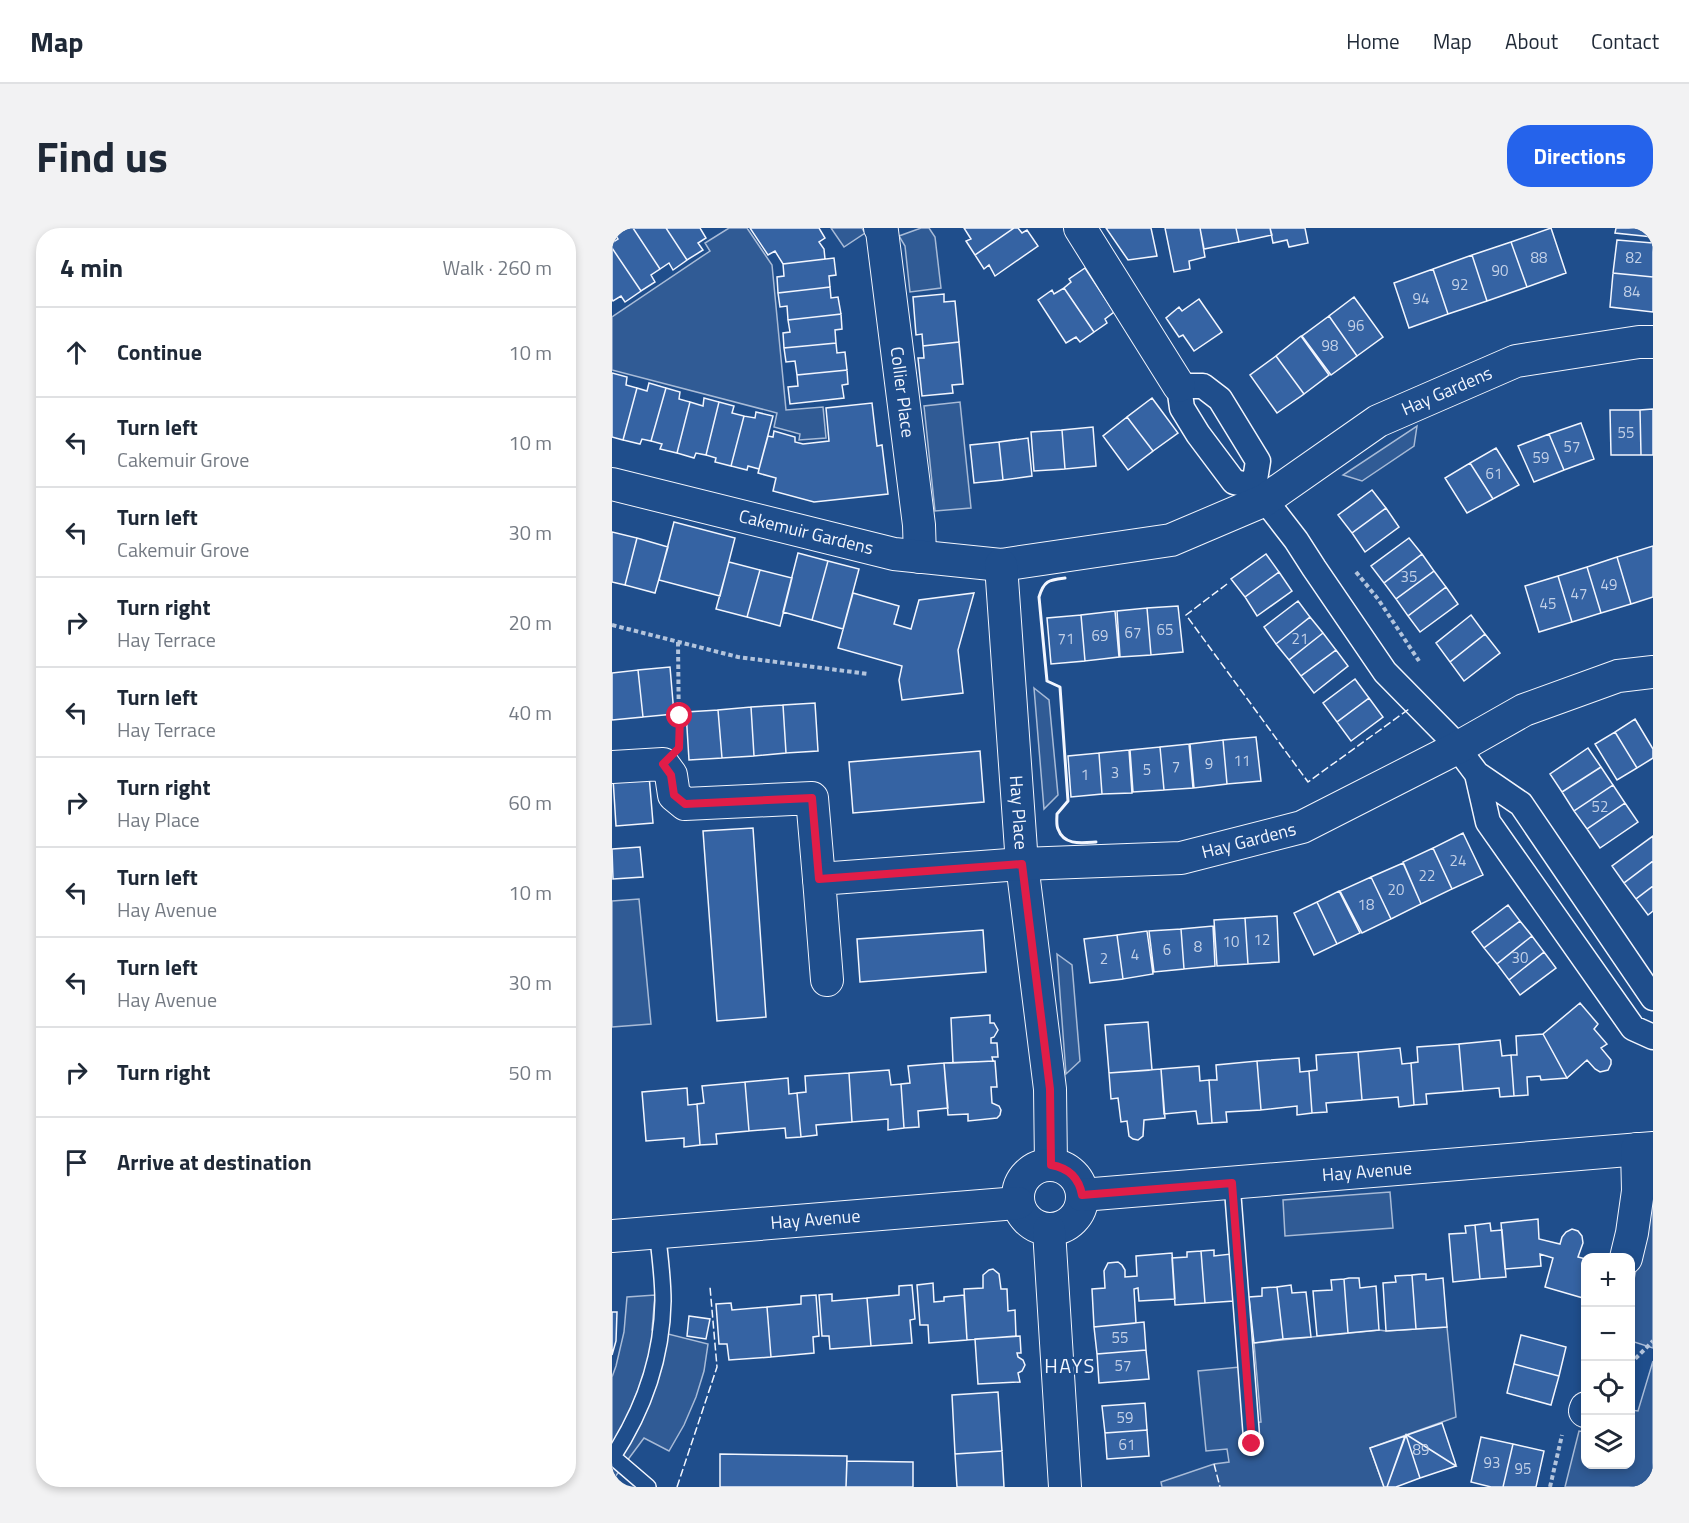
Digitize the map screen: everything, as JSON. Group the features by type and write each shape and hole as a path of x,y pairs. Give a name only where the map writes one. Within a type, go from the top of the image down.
{"street":[{"name":"Collier Place","path":"880,228 919,525 920,557"},
{"path":"1080,228 1179,386 1182,408 1198,434 1234,482 1260,493 1296,540 1385,672 1450,738 1477,774 1521,804 1653,998"},
{"name":"Hay Gardens","path":"1001,565 1171,540 1260,493 1378,421 1516,361 1639,342 1653,342"},
{"path":"1179,386 1203,386 1220,399 1258,461 1260,493"},
{"name":"Cakemuir Gardens","path":"612,484 894,554 1001,565"},
{"name":"Hay Place","path":"1001,565 1022,864 1050,1089 1051,1165"},
{"name":"Hay Gardens","path":"819,879 1022,864 1181,858 1302,827 1524,711 1618,675 1653,672"},
{"path":"612,767 663,764 671,775 674,795 685,804 812,798 827,980"},
{"path":"1477,774 1488,822 1633,1028 1653,1037"},
{"path":"1627,1253 1645,1148"},
{"name":"Hay Avenue","path":"1082,1195 1645,1148"},
{"path":"1051,1165 1069,1171 1076,1178 1082,1195 1081,1204 1073,1220 1058,1229 1049,1230 1038,1228 1022,1214 1018,1194 1025,1176 1042,1166 1051,1165"},
{"name":"Hay Avenue","path":"612,1236 1018,1203"},
{"path":"1049,1230 1065,1487"}],"lane":[{"path":"1232,1183 1252,1444"},
{"path":"648,1487 612,1458 640,1408 657,1353 663,1302 657,1231"}],"path":[{"path":"612,625 738,657 868,674"},
{"path":"663,764 679,748 678,642"},
{"path":"1633,1361 1653,1341"},
{"path":"1550,1487 1564,1429 1581,1413"}],"shaded area":[{"path":"729,228 747,228 772,265 786,410 823,407 826,438 799,440 800,434 774,427 777,413 612,370 612,317 710,251 705,243"},
{"path":"831,228 862,228 865,233 844,247"},
{"path":"921,228 929,228 935,237 941,288 910,292 905,246 899,236"},
{"path":"960,402 971,508 935,511 924,406"},
{"path":"1417,426 1414,446 1362,481 1343,475"},
{"path":"1034,688 1049,700 1058,795 1044,809"},
{"path":"639,899 651,1024 612,1027 612,901"},
{"path":"1057,954 1072,965 1080,1061 1066,1074"},
{"path":"1390,1192 1393,1228 1285,1236 1283,1200"},
{"path":"1650,1205 1653,1206 1653,1348 1635,1342 1635,1274"},
{"path":"655,1295 652,1330 708,1344 704,1371 684,1425 669,1451 644,1438 612,1481 612,1377 624,1332 627,1297"},
{"path":"1447,1327 1456,1417 1370,1448 1384,1487 1162,1487 1161,1482 1214,1464 1229,1462 1227,1449 1206,1451 1198,1371 1240,1367 1246,1423 1261,1422 1254,1343 1379,1330"},
{"path":"1653,1361 1653,1487 1565,1487 1579,1431 1581,1431 1581,1469 1635,1469 1635,1411 1638,1411"}],"building":[{"path":"624,228 633,228 660,269 651,275 655,282 641,291 612,248 612,243 618,239 615,234"},
{"path":"633,228 666,228 687,260 673,270 669,263 660,269"},
{"path":"666,228 700,228 706,238 698,243 703,250 687,260"},
{"path":"750,228 819,228 825,238 819,242 824,249 825,259 783,264 775,251 768,255"},
{"path":"964,228 1014,228 975,255 966,241 971,239"},
{"path":"1014,228 1018,228 1022,233 1027,230 1038,246 995,276 989,265 984,269 975,255"},
{"path":"1106,228 1151,228 1157,256 1128,260"},
{"path":"1165,228 1200,228 1205,257 1189,261 1190,269 1174,272"},
{"path":"1200,228 1236,228 1239,242 1204,249"},
{"path":"1236,228 1270,228 1272,235 1239,242"},
{"path":"1270,228 1305,228 1308,243 1289,247 1287,240 1273,243"},
{"path":"1551,228 1566,273 1527,287 1511,242"},
{"path":"1616,228 1653,228 1653,237 1615,233"},
{"path":"1617,240 1653,243 1653,277 1613,273"},
{"path":"1511,242 1527,287 1487,301 1472,255"},
{"path":"612,248 641,291 625,302 621,296 613,301 612,299"},
{"path":"1472,255 1487,301 1448,314 1433,269"},
{"path":"834,258 836,275 829,276 830,287 778,293 777,277 784,276 783,264"},
{"path":"1085,268 1114,312 1105,319 1107,323 1094,332 1064,288 1071,282 1069,279"},
{"path":"1433,269 1448,314 1409,328 1394,283"},
{"path":"1613,273 1653,277 1653,312 1610,307"},
{"path":"830,287 831,298 838,297 841,314 788,320 787,306 780,307 778,293"},
{"path":"1064,288 1094,332 1080,342 1076,337 1066,343 1038,300 1052,290 1054,294"},
{"path":"944,294 944,302 955,301 959,342 923,346 922,334 916,335 913,297"},
{"path":"1354,297 1383,337 1357,356 1329,316"},
{"path":"1199,299 1222,332 1194,351 1183,335 1179,337 1166,318 1179,307 1182,311"},
{"path":"841,314 842,329 835,330 836,343 784,348 783,333 790,332 788,320"},
{"path":"1329,316 1357,356 1331,375 1302,336"},
{"path":"1301,336 1329,375 1304,394 1276,356"},
{"path":"959,342 963,384 952,385 953,393 922,396 918,358 924,358 923,346"},
{"path":"836,343 837,353 845,352 847,370 797,375 795,361 786,362 784,348"},
{"path":"1276,356 1304,394 1277,413 1250,375"},
{"path":"847,370 848,384 842,385 844,398 790,404 788,387 798,386 797,375"},
{"path":"612,373 627,377 626,385 637,388 623,440 612,437"},
{"path":"649,383 666,388 651,441 642,439 640,444 623,440 637,388 647,391"},
{"path":"666,388 680,392 679,399 690,402 677,453 660,449 662,444 651,441"},
{"path":"704,398 719,402 706,455 696,453 694,458 677,453 690,402 703,406"},
{"path":"1152,398 1178,433 1153,451 1127,417"},
{"path":"719,402 734,406 732,413 744,416 731,466 715,462 716,458 706,455"},
{"path":"872,403 877,446 882,445 888,494 814,502 773,491 776,478 758,473 768,436 773,437 774,431 795,437 795,442 803,444 829,441 826,408"},
{"path":"1653,409 1653,455 1641,455 1640,410"},
{"path":"1610,410 1640,410 1641,455 1611,455"},
{"path":"756,412 773,416 759,469 748,466 747,470 731,466 744,416 755,418"},
{"path":"1127,417 1153,451 1128,470 1103,436"},
{"path":"1581,423 1594,459 1564,470 1549,434"},
{"path":"1093,427 1096,466 1065,469 1062,430"},
{"path":"1062,430 1065,469 1034,471 1031,432"},
{"path":"1549,434 1564,470 1534,482 1518,446"},
{"path":"1028,438 1032,476 1003,480 999,442"},
{"path":"999,442 1003,480 974,483 970,445"},
{"path":"1496,448 1519,485 1493,499 1470,463"},
{"path":"1470,463 1493,499 1467,513 1445,478"},
{"path":"1372,490 1386,508 1352,533 1338,515"},
{"path":"1386,508 1399,527 1365,552 1352,533"},
{"path":"674,522 735,538 720,596 659,580"},
{"path":"612,532 637,538 625,585 612,582"},
{"path":"637,538 668,547 655,593 625,585"},
{"path":"1409,538 1422,554 1384,583 1371,566"},
{"path":"1653,546 1653,597 1631,604 1617,557"},
{"path":"798,553 828,561 812,620 783,612"},
{"path":"1266,554 1279,572 1245,597 1231,579"},
{"path":"1422,554 1434,571 1396,599 1384,583"},
{"path":"1617,557 1631,604 1601,613 1587,567"},
{"path":"828,561 859,569 843,629 812,620"},
{"path":"729,562 760,570 747,617 716,609"},
{"path":"1587,567 1601,613 1572,622 1558,576"},
{"path":"760,570 792,578 780,626 747,617"},
{"path":"1434,571 1446,587 1408,616 1396,599"},
{"path":"1279,572 1292,591 1257,616 1245,597"},
{"path":"1558,576 1572,622 1539,632 1525,586"},
{"path":"1446,587 1458,604 1420,632 1408,616"},
{"path":"853,593 899,606 894,624 911,629 919,600 974,593 958,650 963,693 902,700 899,680 902,666 838,648"},
{"path":"1298,601 1310,617 1276,644 1264,627"},
{"path":"1178,606 1183,652 1151,655 1147,608"},
{"path":"1147,608 1151,655 1120,657 1117,611"},
{"path":"1115,611 1119,657 1085,661 1081,615"},
{"path":"1081,615 1085,661 1051,664 1047,618"},
{"path":"1471,615 1485,634 1450,662 1436,643"},
{"path":"1310,617 1323,633 1289,660 1276,644"},
{"path":"1323,633 1336,650 1301,676 1289,660"},
{"path":"1485,634 1500,653 1464,681 1450,662"},
{"path":"1336,650 1348,666 1314,693 1301,676"},
{"path":"670,667 674,714 643,717 638,670"},
{"path":"638,670 643,717 612,720 612,673"},
{"path":"1355,679 1369,698 1337,722 1323,703"},
{"path":"1369,698 1383,717 1351,741 1337,722"},
{"path":"815,703 818,751 786,753 783,705"},
{"path":"783,705 786,753 754,756 751,707"},
{"path":"751,707 754,756 722,758 718,710"},
{"path":"718,710 722,758 689,760 686,712"},
{"path":"1635,719 1653,749 1653,758 1637,768 1615,732"},
{"path":"1615,732 1637,768 1617,780 1595,744"},
{"path":"1256,737 1261,781 1227,784 1223,740"},
{"path":"1223,740 1227,784 1194,788 1190,744"},
{"path":"1189,744 1193,788 1164,790 1160,747"},
{"path":"1160,747 1164,790 1133,792 1130,750"},
{"path":"1588,748 1601,767 1562,792 1550,774"},
{"path":"1129,750 1132,793 1102,794 1099,753"},
{"path":"980,751 984,802 853,813 849,762"},
{"path":"1099,753 1102,794 1071,797 1068,756"},
{"path":"1601,767 1613,785 1574,811 1562,792"},
{"path":"649,775 653,823 616,826 613,778"},
{"path":"1613,785 1625,803 1587,829 1574,811"},
{"path":"1625,803 1638,822 1600,848 1587,829"},
{"path":"753,828 766,1017 717,1021 703,831"},
{"path":"1463,833 1483,875 1452,889 1433,848"},
{"path":"1653,836 1653,861 1624,883 1612,866"},
{"path":"640,847 643,877 613,879 612,849"},
{"path":"1433,848 1452,889 1421,904 1403,862"},
{"path":"1653,861 1653,886 1636,899 1624,883"},
{"path":"1403,863 1421,904 1391,919 1371,877"},
{"path":"1371,877 1391,919 1362,933 1340,891"},
{"path":"1653,886 1653,911 1648,915 1636,899"},
{"path":"1339,891 1360,933 1337,944 1317,902"},
{"path":"1317,902 1337,944 1314,955 1294,913"},
{"path":"1508,905 1520,921 1484,948 1472,932"},
{"path":"1277,916 1279,962 1248,964 1245,918"},
{"path":"1245,918 1248,964 1217,966 1214,920"},
{"path":"1520,921 1532,936 1497,964 1484,948"},
{"path":"1213,926 1215,966 1184,969 1181,929"},
{"path":"1181,929 1184,969 1154,972 1149,931"},
{"path":"983,930 986,972 860,982 857,939"},
{"path":"1147,931 1153,974 1123,979 1117,935"},
{"path":"1117,935 1123,979 1090,983 1084,939"},
{"path":"1532,936 1544,952 1509,980 1497,964"},
{"path":"1544,952 1556,968 1520,995 1509,980"},
{"path":"1580,1003 1598,1024 1594,1029 1607,1044 1601,1048 1611,1060 1611,1064 1608,1070 1600,1072 1587,1060 1567,1078 1543,1034"},
{"path":"990,1015 990,1023 994,1023 998,1030 991,1038 991,1043 997,1043 998,1057 992,1057 993,1061 953,1063 951,1018"},
{"path":"1148,1022 1152,1070 1109,1073 1105,1025"},
{"path":"1543,1034 1567,1078 1541,1080 1540,1076 1527,1077 1528,1095 1514,1096 1511,1055 1517,1055 1516,1036"},
{"path":"1500,1040 1502,1056 1511,1055 1514,1096 1500,1097 1499,1088 1463,1091 1459,1044"},
{"path":"1459,1044 1463,1091 1426,1094 1427,1104 1414,1105 1411,1063 1418,1062 1417,1047"},
{"path":"1400,1048 1402,1064 1411,1063 1414,1105 1399,1107 1398,1097 1362,1100 1358,1052"},
{"path":"1358,1052 1362,1100 1326,1103 1327,1112 1312,1113 1309,1071 1317,1070 1316,1055"},
{"path":"1299,1058 1300,1072 1309,1071 1312,1113 1297,1115 1297,1106 1261,1110 1257,1061"},
{"path":"995,1061 997,1087 991,1087 992,1103 999,1106 1000,1115 997,1118 968,1121 968,1114 948,1115 944,1063"},
{"path":"1257,1061 1261,1110 1226,1112 1227,1122 1212,1123 1209,1080 1217,1080 1216,1065"},
{"path":"944,1063 948,1108 918,1111 919,1127 904,1128 901,1084 910,1083 908,1066"},
{"path":"1199,1066 1200,1081 1209,1080 1212,1123 1198,1124 1196,1111 1164,1114 1161,1069"},
{"path":"1161,1069 1165,1118 1144,1120 1143,1136 1138,1140 1133,1139 1129,1136 1127,1121 1121,1122 1118,1098 1111,1099 1109,1073"},
{"path":"889,1070 891,1085 901,1084 904,1128 888,1130 888,1119 852,1122 849,1073"},
{"path":"849,1073 852,1122 816,1125 817,1135 801,1137 797,1093 806,1092 805,1076"},
{"path":"788,1078 789,1094 797,1093 801,1137 786,1138 785,1128 749,1131 745,1082"},
{"path":"745,1082 749,1131 716,1134 717,1144 700,1145 697,1104 704,1103 702,1086"},
{"path":"687,1088 688,1105 697,1104 700,1145 684,1147 684,1138 646,1141 642,1092"},
{"path":"1538,1219 1539,1239 1560,1244 1566,1232 1572,1229 1578,1231 1583,1243 1578,1257 1581,1258 1581,1297 1545,1287 1553,1258 1540,1254 1541,1266 1505,1269 1501,1223"},
{"path":"1490,1223 1491,1231 1502,1230 1506,1277 1480,1279 1475,1225"},
{"path":"1475,1225 1480,1279 1453,1282 1449,1234 1466,1233 1465,1226"},
{"path":"1214,1250 1214,1256 1231,1254 1234,1301 1205,1303 1201,1251"},
{"path":"1201,1251 1205,1303 1175,1305 1172,1258 1187,1257 1187,1252"},
{"path":"1172,1253 1175,1299 1139,1301 1138,1288 1134,1289 1136,1323 1094,1327 1092,1289 1105,1288 1104,1271 1108,1263 1118,1262 1122,1265 1125,1277 1137,1276 1136,1256"},
{"path":"993,1269 999,1274 1001,1289 1007,1289 1008,1311 1015,1310 1016,1336 967,1340 964,1289 983,1288 983,1275"},
{"path":"1426,1274 1426,1280 1443,1278 1447,1327 1416,1329 1412,1275"},
{"path":"1412,1275 1416,1329 1386,1331 1383,1283 1396,1282 1395,1276"},
{"path":"1359,1278 1360,1288 1376,1286 1379,1330 1348,1333 1344,1279"},
{"path":"1344,1279 1348,1333 1317,1336 1313,1291 1332,1290 1331,1280"},
{"path":"933,1283 934,1302 944,1301 944,1297 964,1295 967,1340 929,1343 928,1325 920,1325 917,1285"},
{"path":"912,1285 915,1319 910,1320 912,1343 871,1346 867,1298 899,1295 899,1286"},
{"path":"1291,1285 1292,1293 1306,1292 1311,1337 1283,1339 1277,1287"},
{"path":"1277,1287 1283,1339 1254,1343 1249,1297 1262,1296 1262,1288"},
{"path":"832,1294 832,1301 867,1298 871,1346 830,1349 829,1336 822,1336 819,1295"},
{"path":"816,1295 819,1336 813,1337 814,1353 771,1357 767,1307 801,1304 801,1296"},
{"path":"731,1303 732,1310 767,1307 771,1357 729,1360 727,1344 719,1344 716,1304"},
{"path":"612,1312 617,1312 616,1341 612,1355"},
{"path":"689,1316 710,1319 706,1339 687,1336"},
{"path":"1144,1322 1146,1350 1097,1354 1094,1327"},
{"path":"1521,1335 1566,1347 1559,1376 1514,1364"},
{"path":"1020,1336 1021,1353 1017,1353 1025,1365 1018,1373 1020,1382 978,1384 975,1339"},
{"path":"1146,1350 1149,1379 1099,1383 1097,1354"},
{"path":"1514,1364 1559,1376 1551,1405 1507,1393"},
{"path":"998,1392 1002,1451 955,1454 952,1395"},
{"path":"1145,1403 1147,1430 1105,1433 1102,1406"},
{"path":"1442,1423 1456,1465 1456,1466 1407,1435"},
{"path":"1147,1430 1149,1456 1107,1459 1105,1433"},
{"path":"1406,1435 1420,1478 1396,1487 1387,1487"},
{"path":"1407,1435 1456,1466 1420,1478"},
{"path":"1405,1436 1387,1487 1384,1487 1370,1448"},
{"path":"1481,1437 1513,1444 1503,1487 1491,1487 1471,1482"},
{"path":"1513,1444 1544,1451 1536,1487 1503,1487"},
{"path":"1002,1451 1004,1487 957,1487 955,1454"},
{"path":"720,1454 847,1456 846,1487 720,1487"},
{"path":"847,1461 913,1462 913,1487 846,1487"}],"fence":[{"path":"1227,584 1186,615 1308,782 1409,709"},
{"path":"677,1487 717,1367 710,1287"},
{"path":"1214,1464 1220,1487"}],"wall":[{"path":"1065,578 1055,579 1045,584 1039,597 1047,681 1060,687 1068,801 1057,814 1057,826 1064,838 1069,841 1096,842"}],"district":[{"name":"HAYS","path":"1070,1366"}],"route":[{"path":"680,716 679,748 663,764 671,775 674,795 685,804 812,798 819,879 1022,864 1050,1089 1051,1165 1069,1171 1076,1178 1082,1195 1232,1183 1252,1444"}]}
